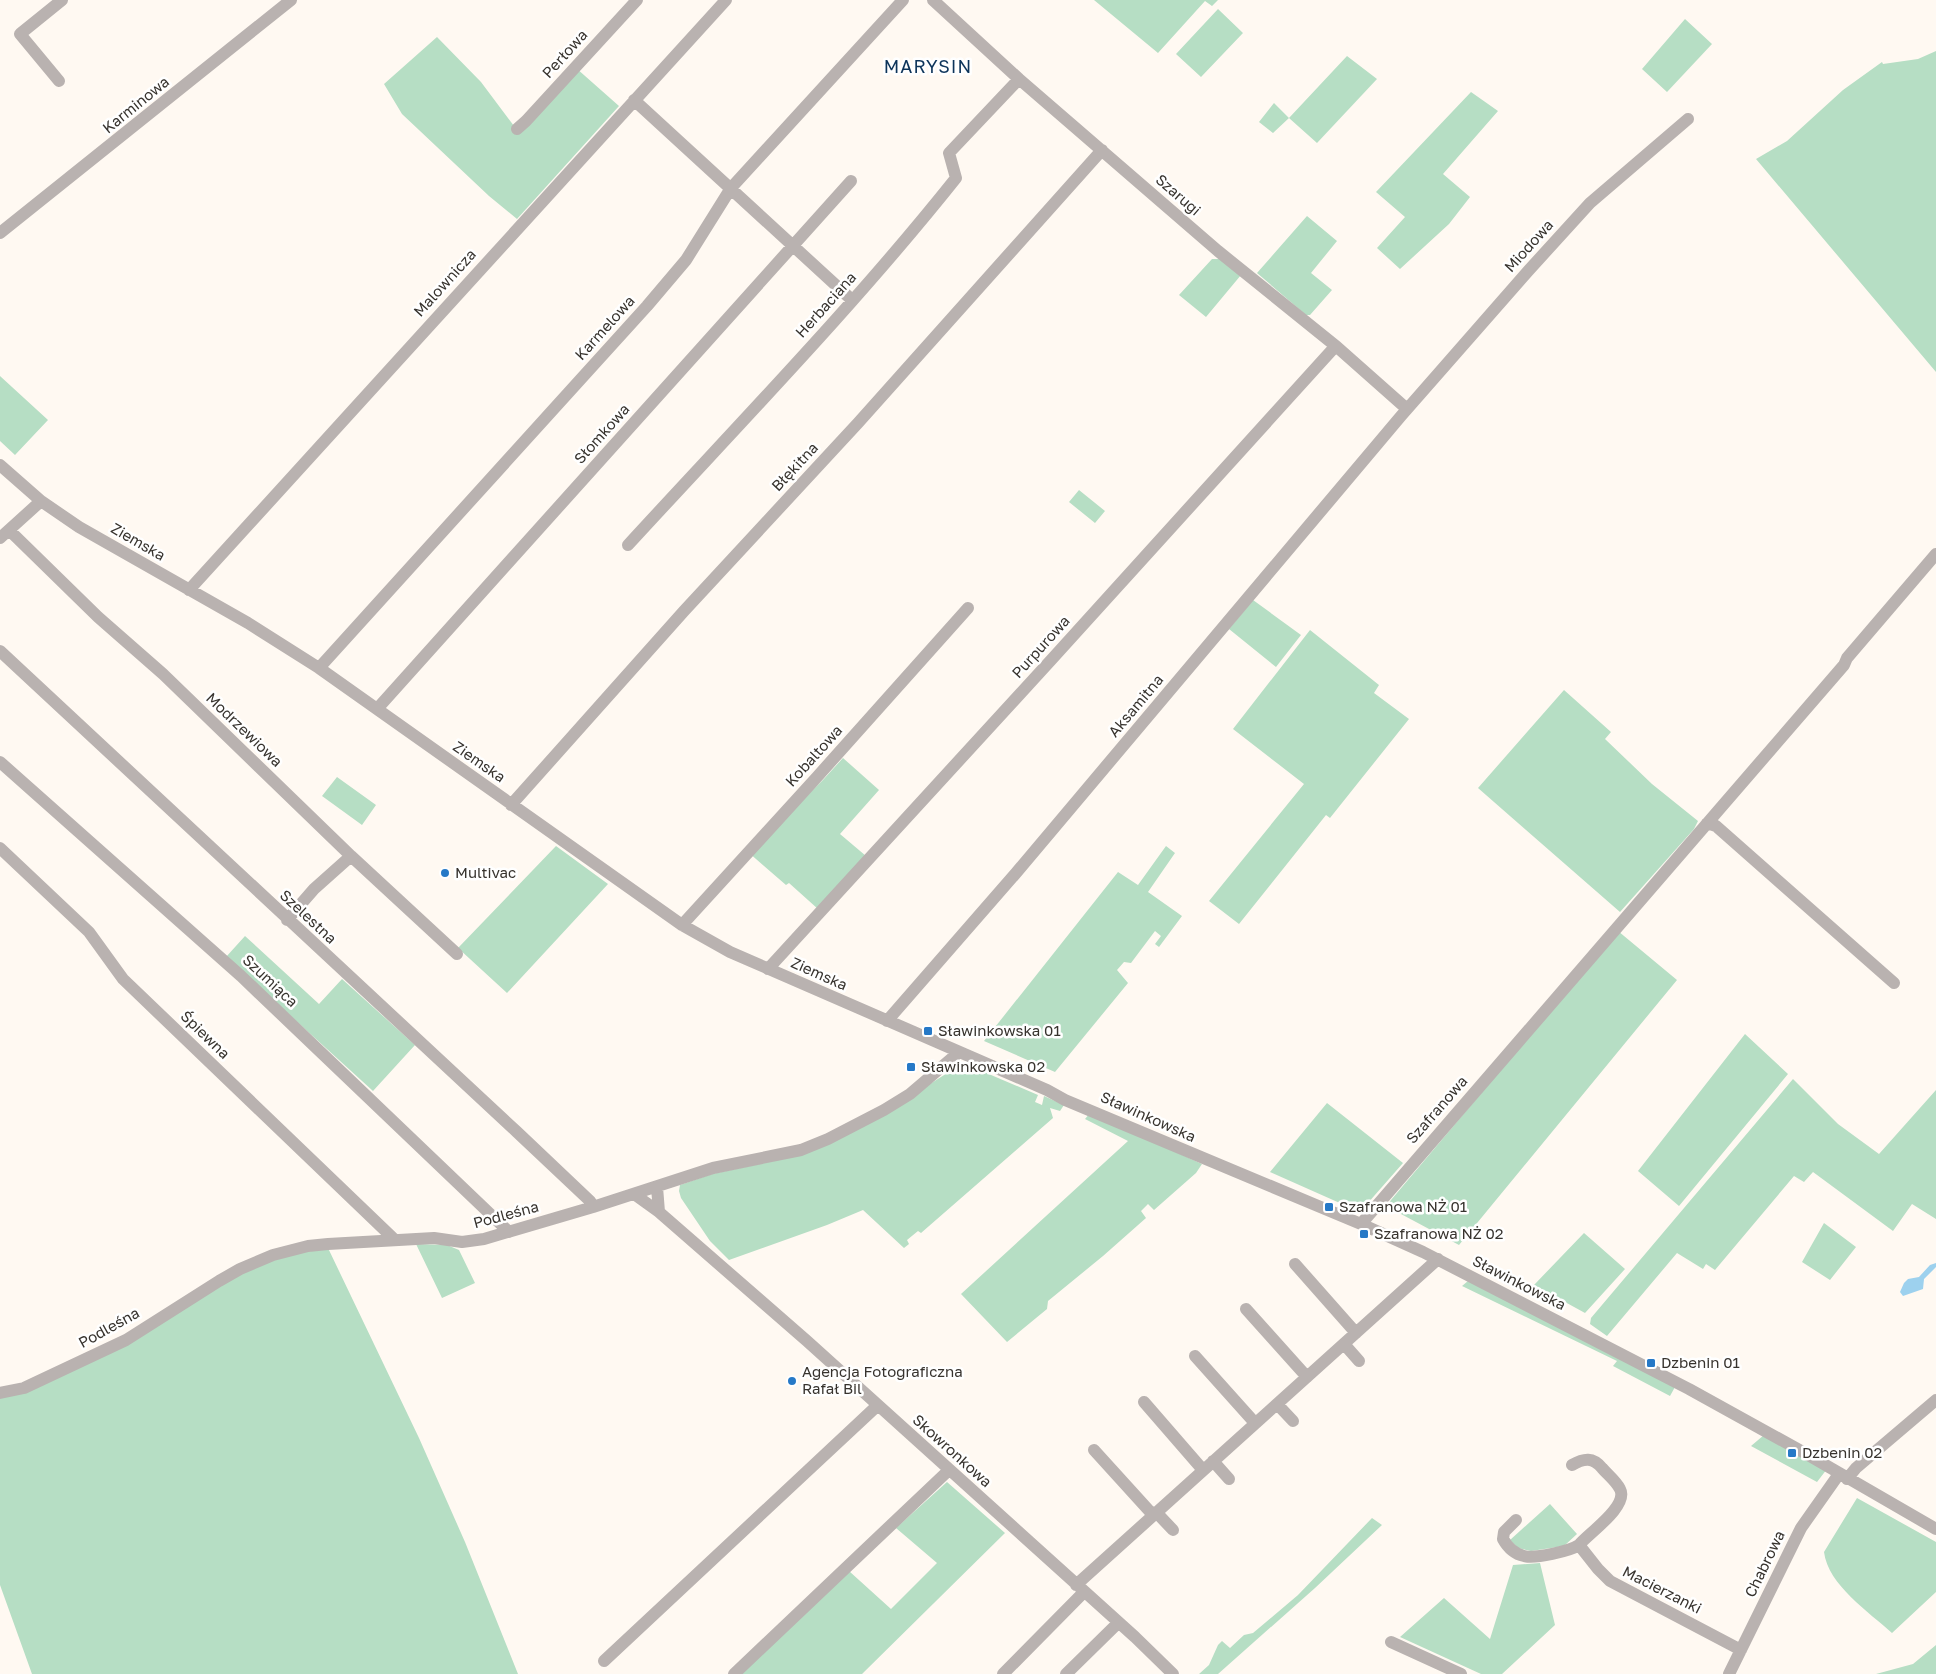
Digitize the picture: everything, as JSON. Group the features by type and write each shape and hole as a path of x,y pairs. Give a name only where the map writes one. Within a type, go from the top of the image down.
{"street":[{"path":"59,82 20,34 62,0"},
{"name":"Karminowa","path":"0,233 291,0"},
{"name":"Perłowa","path":"517,129 637,0"},
{"name":"Malownicza","path":"189,590 726,0"},
{"name":"Karmelowa","path":"319,668 640,314 686,260 731,188 903,0"},
{"name":"Szarugi","path":"933,0 1019,79 1218,251 1337,347 1407,409"},
{"name":"Herbaciana","path":"628,544 852,300 929,213 956,178 949,153 1019,79"},
{"path":"634,100 852,300"},
{"name":"Miodowa","path":"1407,409 1590,203 1688,119"},
{"name":"Błękitna","path":"511,805 684,611 858,423 1102,150"},
{"name":"Słomkowa","path":"377,709 852,181"},
{"name":"Purpurowa","path":"768,969 1059,652 1332,350 1337,347"},
{"name":"Aksamitna","path":"887,1021 1022,866 1407,409"},
{"name":"Ziemska","path":"0,465 41,501 80,527 248,623 319,668 682,925 722,948 958,1053"},
{"path":"5,534 41,501"},
{"name":"Modrzewiowa","path":"5,534 163,674 351,856 457,954"},
{"name":"Szafranowa","path":"1360,1224 1844,665 1853,651 1936,554"},
{"name":"Kobaltowa","path":"682,925 968,608"},
{"name":"Szelestna","path":"0,651 517,1132 593,1207"},
{"name":"Szumiąca","path":"0,762 241,976 509,1232"},
{"path":"1707,822 1716,826 1894,983"},
{"name":"Śpiewna","path":"0,848 89,932 123,979 395,1240"},
{"path":"287,920 314,889 351,856"},
{"name":"Podleśna","path":"0,1393 24,1388 126,1340 219,1281 240,1269 273,1255 308,1246 434,1238 462,1242 484,1240 713,1168 801,1150 828,1140 876,1115 910,1094 958,1053"},
{"name":"Sławinkowska","path":"958,1053 1208,1161 1360,1224 1438,1260 1689,1389 1803,1452 1936,1530"},
{"path":"657,1187 659,1212"},
{"name":"Skowronkowa","path":"634,1194 659,1212 878,1406 1173,1674"},
{"path":"1003,1674 1080,1588 1155,1514 1438,1260"},
{"path":"1295,1264 1356,1332"},
{"path":"1246,1309 1306,1377"},
{"path":"1341,1346 1357,1363"},
{"path":"1195,1356 1255,1423"},
{"name":"Chabrowa","path":"1728,1674 1810,1513 1843,1476 1856,1468 1936,1400"},
{"path":"1144,1402 1212,1462 1232,1476"},
{"path":"1279,1402 1295,1419"},
{"path":"604,1661 878,1406"},
{"path":"1094,1450 1155,1514 1173,1530"},
{"path":"1516,1520 1504,1532 1503,1540 1514,1552 1528,1557 1565,1551 1579,1545 1616,1509 1621,1494 1620,1489 1598,1462 1592,1459 1583,1459 1572,1465"},
{"path":"734,1674 949,1470"},
{"name":"Macierzanki","path":"1579,1545 1610,1581 1741,1650"},
{"path":"1066,1674 1118,1623"},
{"path":"1391,1642 1461,1674"}],"green space":[{"path":"1094,0 1218,0 1212,6 1205,1 1158,53"},
{"path":"1218,9 1243,33 1201,77 1176,54"},
{"path":"1685,19 1712,44 1667,92 1642,69"},
{"path":"437,37 481,82 514,126 576,68 619,106 517,219 489,196 402,114 384,84"},
{"path":"1936,51 1936,372 1756,159 1787,141 1843,90 1882,62 1883,64 1918,59"},
{"path":"1347,56 1377,79 1317,143 1289,118"},
{"path":"1471,92 1498,111 1443,174 1470,197 1449,224 1400,269 1377,248 1405,217 1376,192"},
{"path":"1274,103 1289,118 1273,133 1259,122"},
{"path":"1307,216 1337,241 1311,273 1332,290 1310,315 1306,315 1257,273"},
{"path":"1212,259 1222,259 1241,275 1206,317 1179,295"},
{"path":"0,376 48,420 15,455 0,441"},
{"path":"1079,490 1105,511 1095,523 1069,502"},
{"path":"1253,600 1301,635 1276,667 1229,629"},
{"path":"1310,630 1379,685 1374,693 1409,719 1330,818 1326,815 1239,924 1209,901 1304,784 1233,729"},
{"path":"1564,690 1611,732 1605,739 1652,784 1698,821 1694,829 1620,912 1478,788"},
{"path":"843,758 879,790 840,834 866,856 818,909 789,883 786,885 748,852 822,781"},
{"path":"337,777 376,805 362,825 322,796"},
{"path":"556,846 608,884 507,993 458,948"},
{"path":"1166,846 1175,853 1148,892 1182,916 1159,947 1155,944 1161,936 1155,931 1131,963 1124,962 1117,970 1128,983 1055,1072 984,1041 1118,872 1138,885"},
{"path":"1618,931 1677,980 1459,1245 1386,1206"},
{"path":"245,936 319,1004 342,979 415,1045 373,1091 226,957"},
{"path":"1745,1034 1788,1074 1679,1206 1638,1171"},
{"path":"963,1063 1038,1095 1035,1102 1042,1105 1044,1096 1064,1105 1060,1111 1050,1108 1053,1118 921,1233 918,1231 907,1240 909,1244 904,1248 863,1210 729,1260 710,1241 681,1198 680,1185 712,1174 773,1161 911,1096"},
{"path":"1793,1079 1838,1124 1879,1154 1936,1090 1936,1219 1912,1204 1893,1231 1813,1172 1804,1182 1794,1176 1715,1270 1706,1264 1703,1269 1677,1253 1607,1336 1590,1324 1591,1318"},
{"path":"1327,1103 1403,1163 1360,1212 1270,1172"},
{"path":"1090,1113 1202,1164 1196,1173 1154,1210 1148,1204 1141,1211 1146,1218 1048,1301 1047,1309 1007,1342 961,1294 1128,1141 1085,1119"},
{"path":"1824,1223 1856,1247 1830,1280 1802,1262"},
{"path":"1584,1233 1625,1269 1585,1313 1534,1285"},
{"path":"416,1244 447,1245 459,1250 475,1283 442,1298"},
{"path":"328,1248 419,1438 465,1542 518,1674 32,1674 0,1585 0,1397 51,1381 220,1283 277,1257"},
{"path":"1468,1281 1675,1387 1670,1396 1613,1366 1617,1361 1462,1286"},
{"path":"1764,1435 1827,1469 1817,1482 1751,1446"},
{"path":"947,1482 1005,1533 862,1674 738,1674 849,1571 891,1609 937,1563 896,1528"},
{"path":"1857,1498 1936,1542 1936,1592 1892,1633 1841,1587 1827,1564 1824,1552"},
{"path":"1550,1504 1577,1534 1564,1546 1531,1551 1518,1548 1510,1540"},
{"path":"1372,1518 1382,1525 1315,1588 1218,1674 1199,1674 1209,1665 1218,1645 1222,1641 1230,1648 1244,1635 1253,1633 1298,1595"},
{"path":"1540,1563 1555,1625 1502,1674 1481,1674 1400,1637 1444,1598 1490,1639 1513,1565"},
{"path":"1936,1645 1936,1674 1876,1674 1913,1664"}],"water":[{"path":"1936,1263 1936,1267 1924,1279 1923,1289 1903,1296 1900,1292 1908,1279 1919,1277 1930,1265"}],"place":[{"name":"Multivac","path":"445,873"},
{"name":"Sławinkowska 01","path":"928,1031"},
{"name":"Sławinkowska 02","path":"911,1067"},
{"name":"Szafranowa NŻ 01","path":"1329,1207"},
{"name":"Szafranowa NŻ 02","path":"1364,1234"},
{"name":"Dzbenin 01","path":"1651,1363"},
{"name":"Agencja Fotograficzna Rafał Bil","path":"792,1381"},
{"name":"Dzbenin 02","path":"1792,1453"}],"district":[{"name":"MARYSIN","path":"928,67"}]}
